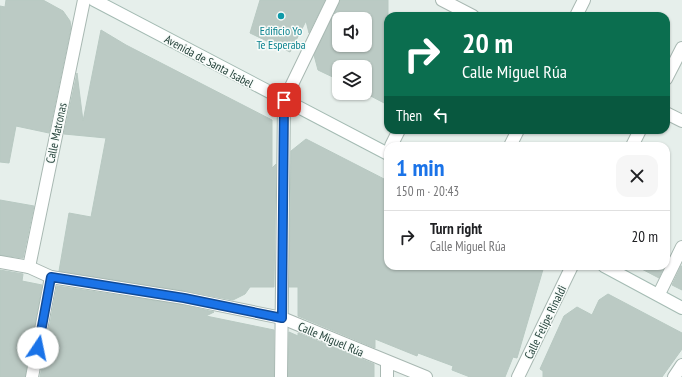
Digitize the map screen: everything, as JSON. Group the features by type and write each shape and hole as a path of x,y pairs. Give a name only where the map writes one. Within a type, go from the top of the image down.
{"street":[{"name":"Calle Matronas","path":"29,267 84,0"},
{"name":"Avenida de Santa Isabel","path":"94,0 284,100 384,149"},
{"path":"281,377 284,100 334,0"},
{"path":"442,0 459,8"},
{"path":"578,12 584,0"},
{"path":"670,71 682,48"},
{"path":"670,115 682,121"},
{"path":"659,294 682,247"},
{"name":"Calle Miguel Rúa","path":"0,262 29,267 51,277 184,298 282,318 387,363 426,377"},
{"name":"Calle Felipe Rinaldi","path":"518,377 570,270"},
{"path":"612,270 659,294 682,308"},
{"path":"32,377 51,277"},
{"path":"387,363 387,377"},
{"path":"674,377 682,365"}],"building":[{"path":"6,0 43,0 63,11 70,21 71,27 49,133 16,126 9,163 0,162 0,6 5,7"},
{"name":"Edificio Yo Te Esperaba","path":"260,0 325,0 309,33 306,21 290,52 250,33"},
{"path":"340,0 388,0 388,12 384,12 384,103 372,97 372,60 332,60 332,77 318,70 314,55 332,17 332,52 372,52 372,12 334,12"},
{"path":"101,30 126,45 272,120 272,168 276,164 274,287 250,287 245,294 233,300 59,271 69,213 91,217 106,138 64,134 77,73 83,121"},
{"path":"306,139 384,179 384,270 543,270 517,358 513,357 505,377 470,377 452,370 453,366 418,353 417,356 375,339 375,348 298,316 298,287 289,287 291,151"},
{"path":"0,200 34,206 23,258 0,255"},
{"path":"682,266 682,290 672,285"},
{"path":"0,270 23,274 22,281 42,285 25,377 0,377"},
{"path":"644,270 662,270 659,278"},
{"path":"57,286 183,305 214,312 206,316 274,330 274,377 40,377"},
{"path":"608,294 682,333 682,349 662,377 543,377 543,371 540,369 564,316 577,307 592,315 599,300"},
{"path":"289,332 298,336 298,333 374,364 374,377 288,377"}],"place":[{"name":"Edificio Yo Te Esperaba","path":"281,16"}],"route":[{"path":"38,348 51,277 184,298 282,318 284,100"}]}
